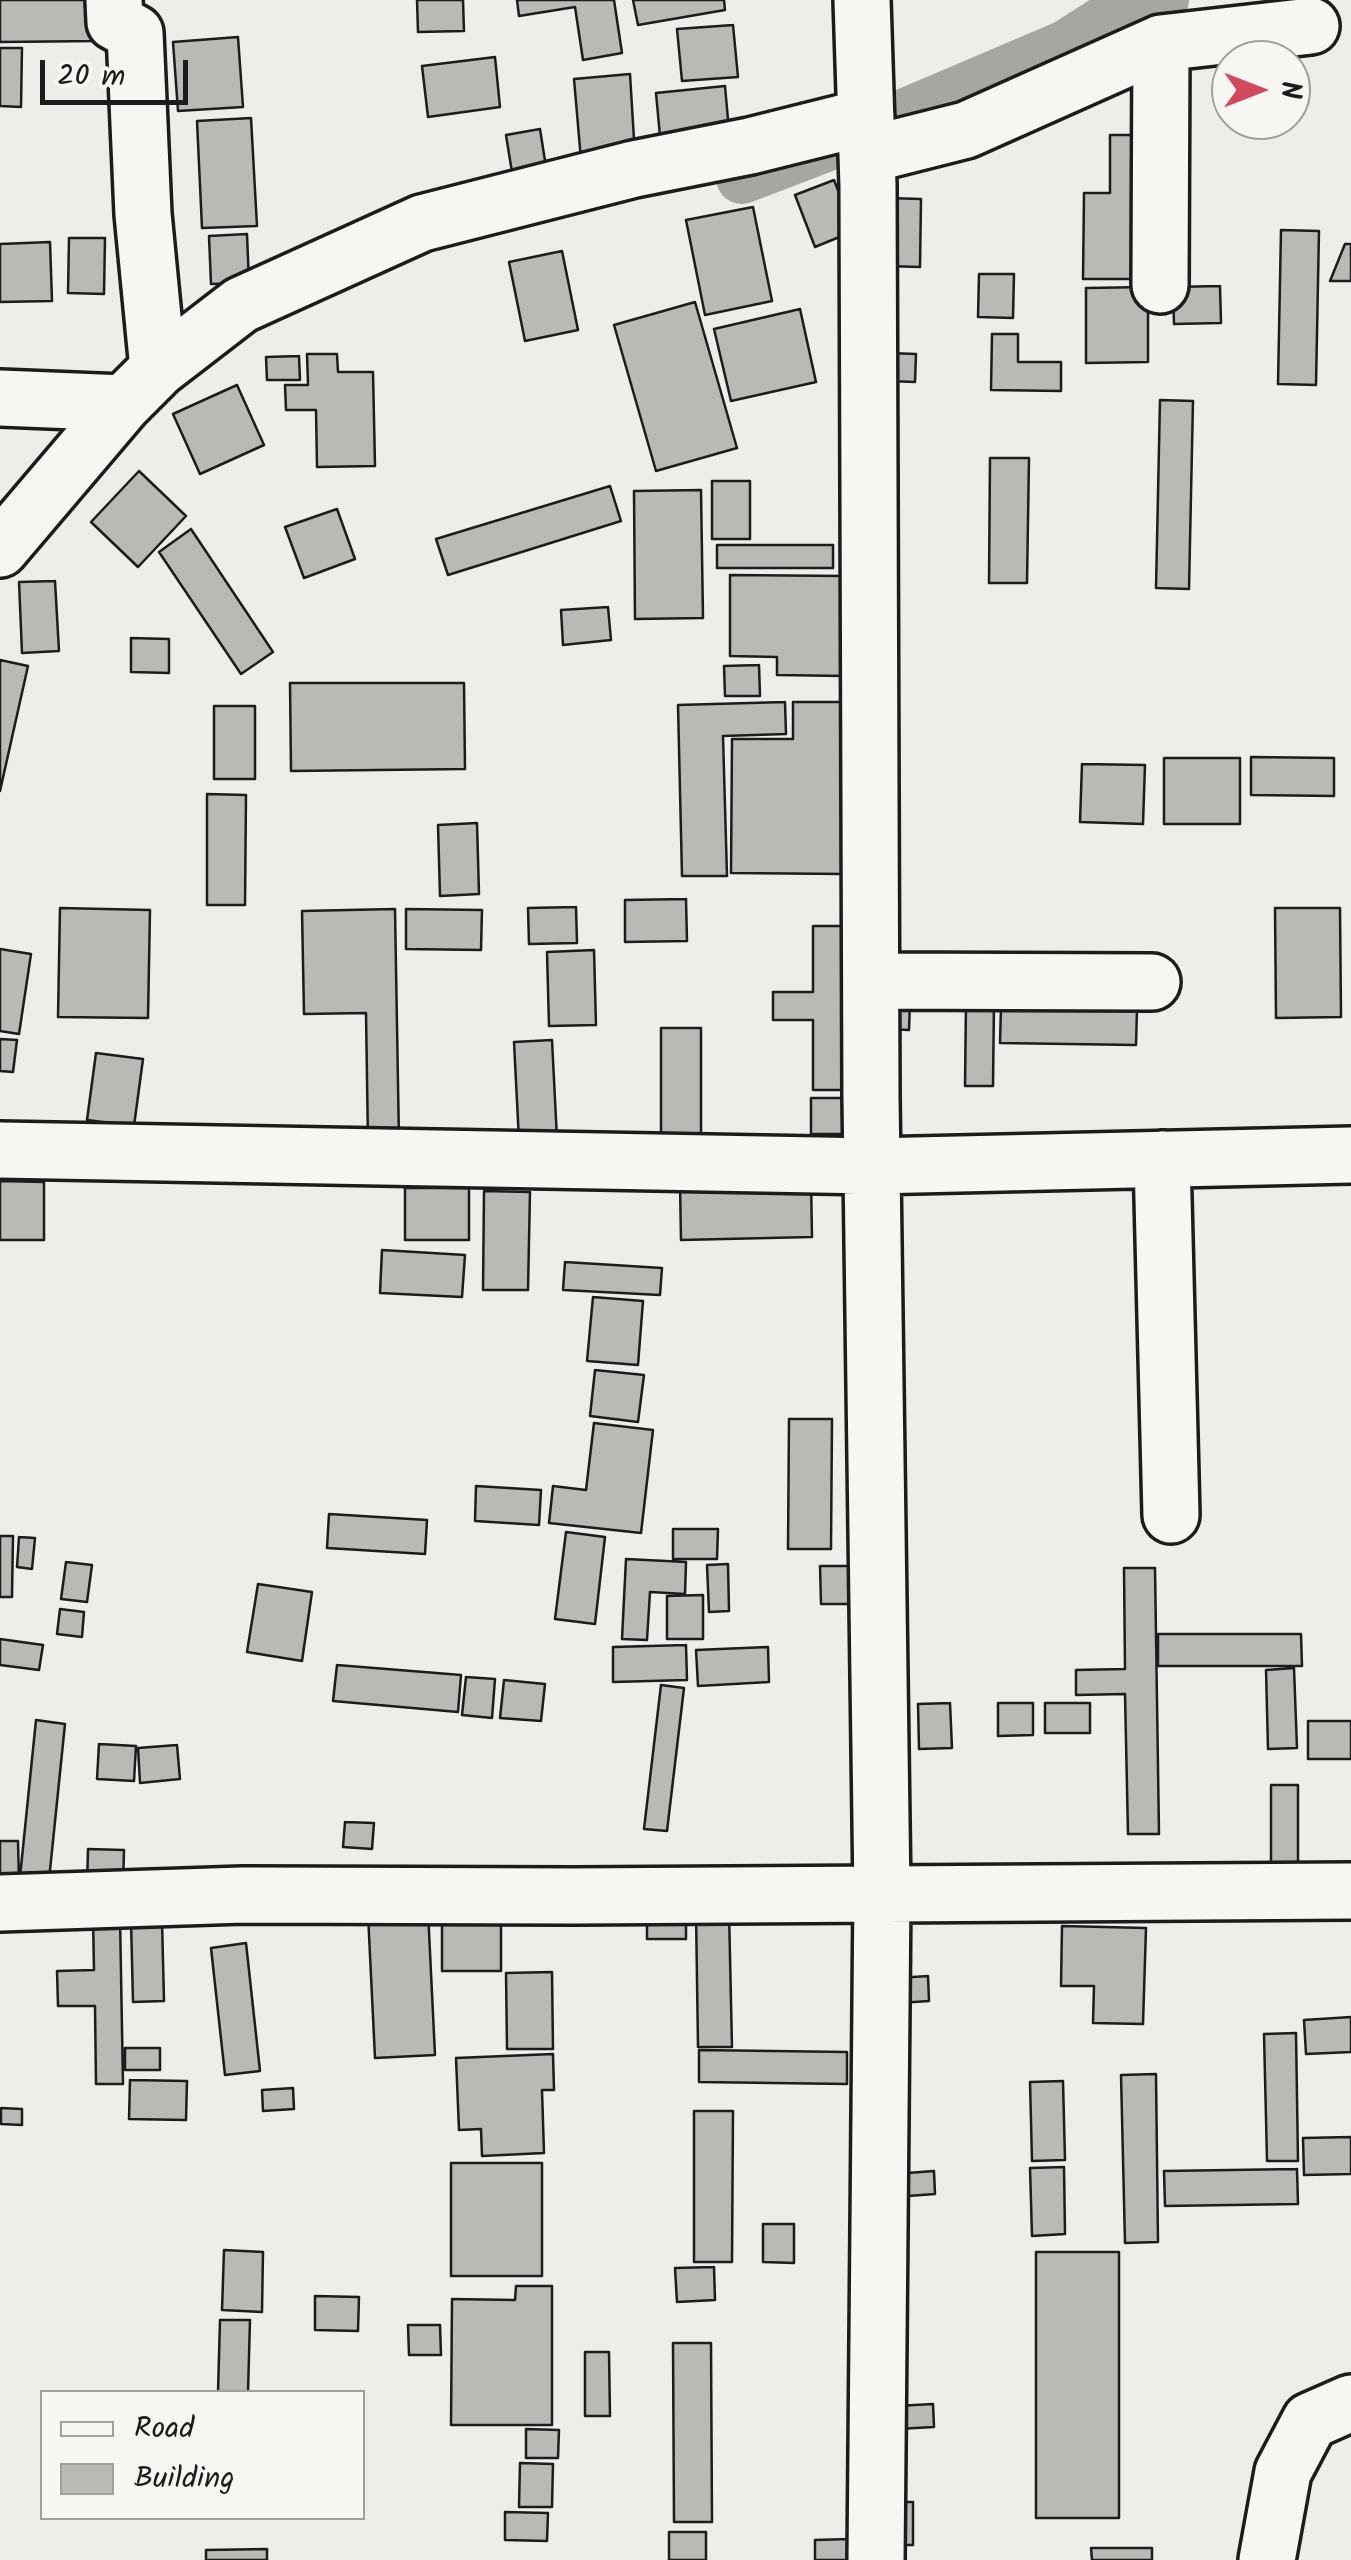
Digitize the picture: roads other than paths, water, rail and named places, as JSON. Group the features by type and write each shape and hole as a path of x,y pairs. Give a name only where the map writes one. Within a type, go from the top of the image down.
{"street":[{"path":"114,0 115,22 135,34 143,214 141,386"},
{"path":"862,0 867,136 872,1166 882,1893 876,2560"},
{"path":"0,550 141,386 241,305 422,222 634,169 750,146 966,130 1161,44 1311,26"},
{"path":"1160,285 1161,44"},
{"path":"0,398 141,386"},
{"path":"872,981 1152,982"},
{"path":"0,1150 872,1166 1351,1155"},
{"path":"1162,1159 1171,1515"},
{"path":"0,1902 243,1895 1351,1891"},
{"path":"1267,2560 1283,2472 1310,2421 1351,2403"}],"waterway":[{"path":"885,123 1066,46 1133,3 1163,0"},
{"path":"742,178 823,147"}]}
